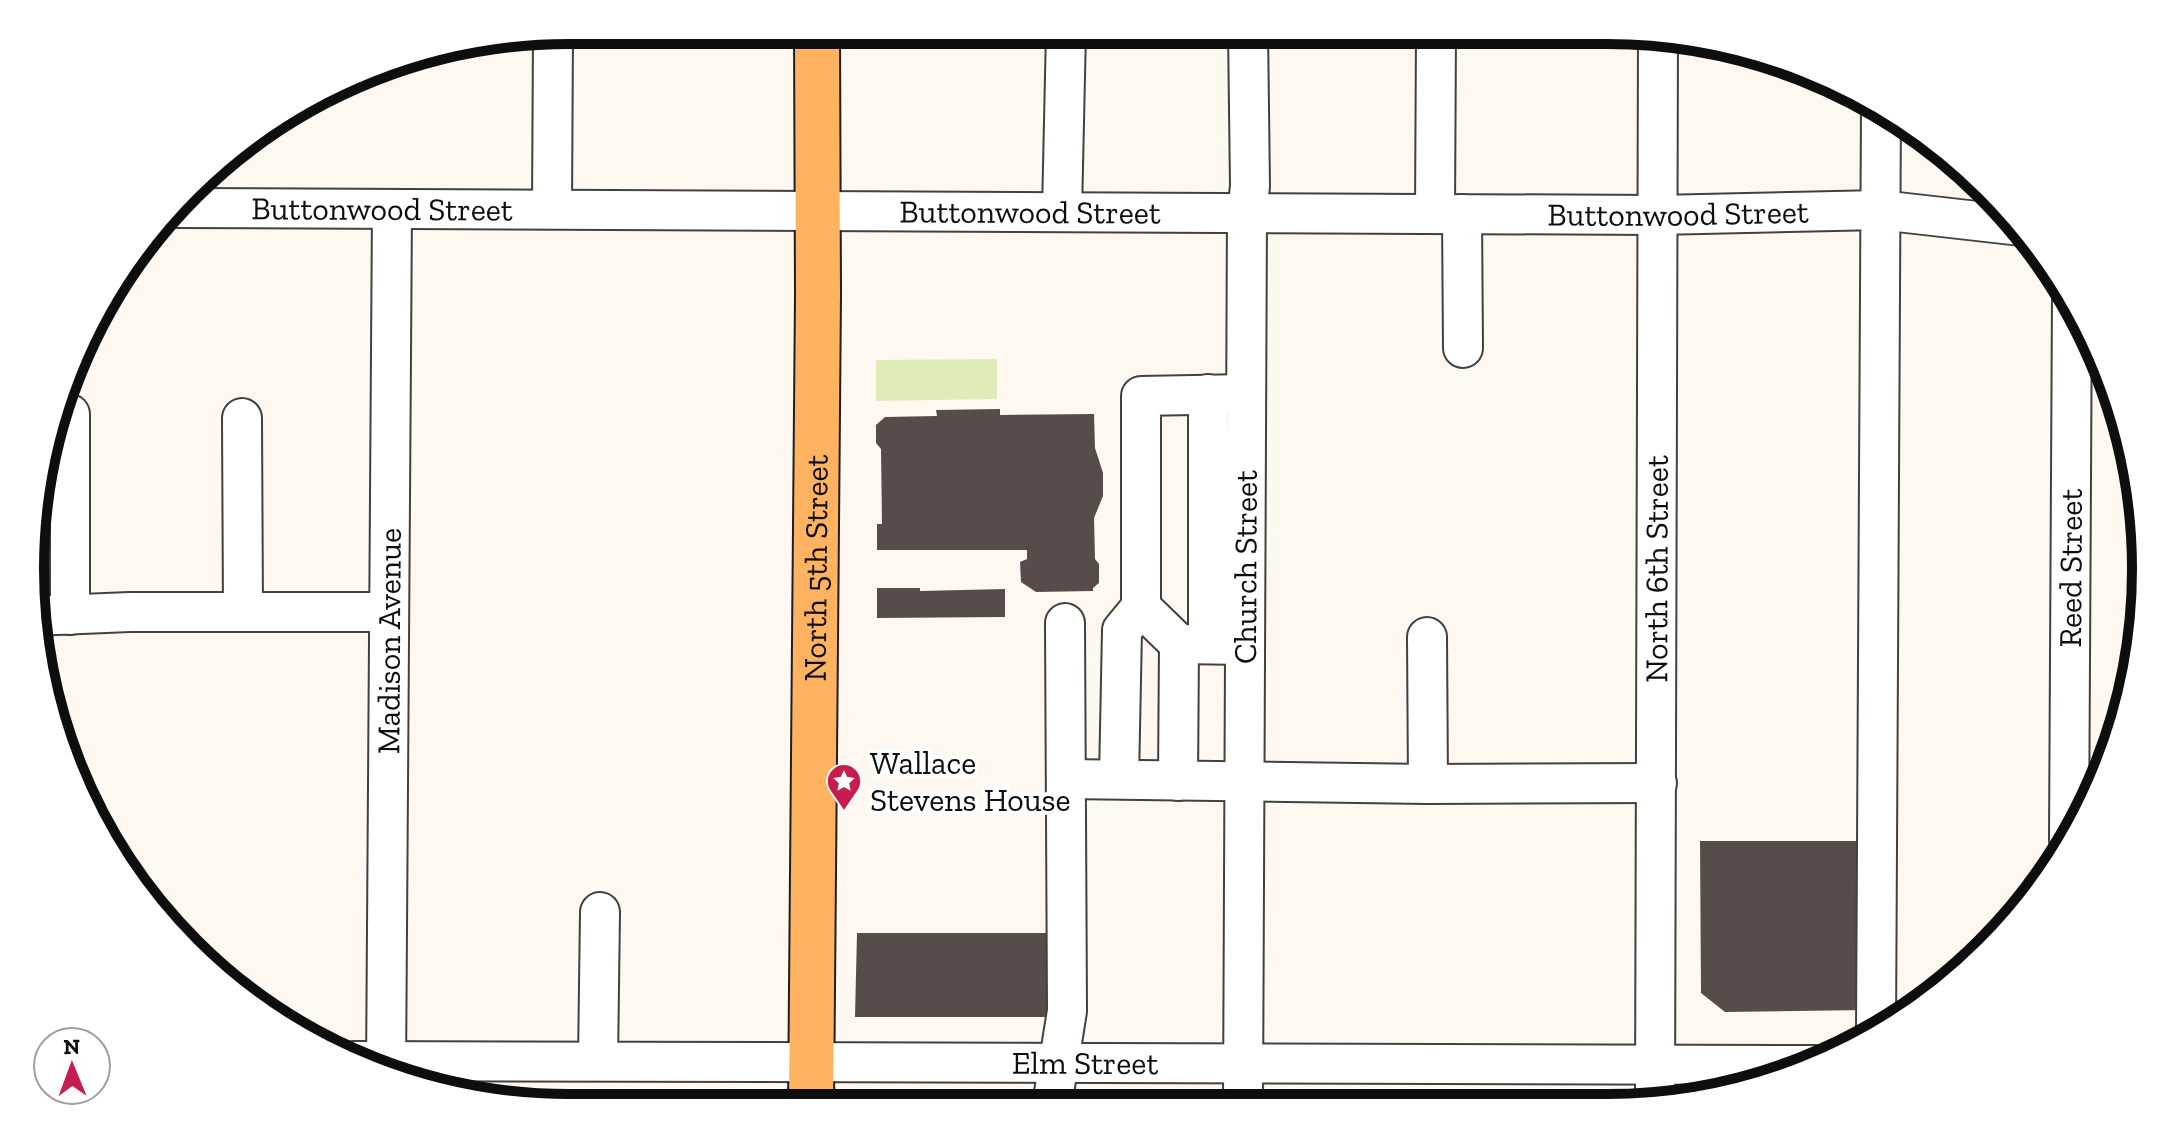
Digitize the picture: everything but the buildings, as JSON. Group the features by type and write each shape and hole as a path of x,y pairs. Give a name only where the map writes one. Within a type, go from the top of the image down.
{"main road":[{"name":"North 5th Street","path":"811,1094 817,44"}],"street":[{"path":"552,209 553,44"},
{"path":"1062,212 1066,44"},
{"name":"Church Street","path":"1243,1094 1247,213 1250,186 1248,44"},
{"path":"1437,44 1448,214 1463,348"},
{"name":"North 6th Street","path":"1655,1092 1658,46"},
{"path":"1876,1020 1881,121"},
{"name":"Buttonwood Street","path":"196,200 392,209 1657,215 1880,210"},
{"name":"Madison Avenue","path":"375,1057 389,612 392,209"},
{"path":"1880,210 2003,224"},
{"name":"Reed Street","path":"2069,818 2072,325"},
{"path":"1178,781 1194,644 1208,394"},
{"path":"1119,779 1122,630 1141,607 1141,396 1246,394"},
{"path":"70,414 70,615"},
{"path":"242,418 243,612"},
{"path":"1141,607 1194,644 1245,645"},
{"path":"46,616 130,612 389,612"},
{"path":"1054,1094 1067,1011 1065,623"},
{"path":"1427,637 1428,784"},
{"path":"1066,779 1428,784 1657,783"},
{"path":"598,1061 600,912"},
{"name":"Elm Street","path":"396,1065 810,1061 1779,1065"}],"green space":[{"path":"997,359 997,399 876,401 876,360"}],"place":[{"name":"Wallace Stevens House","path":"844,812"}]}
